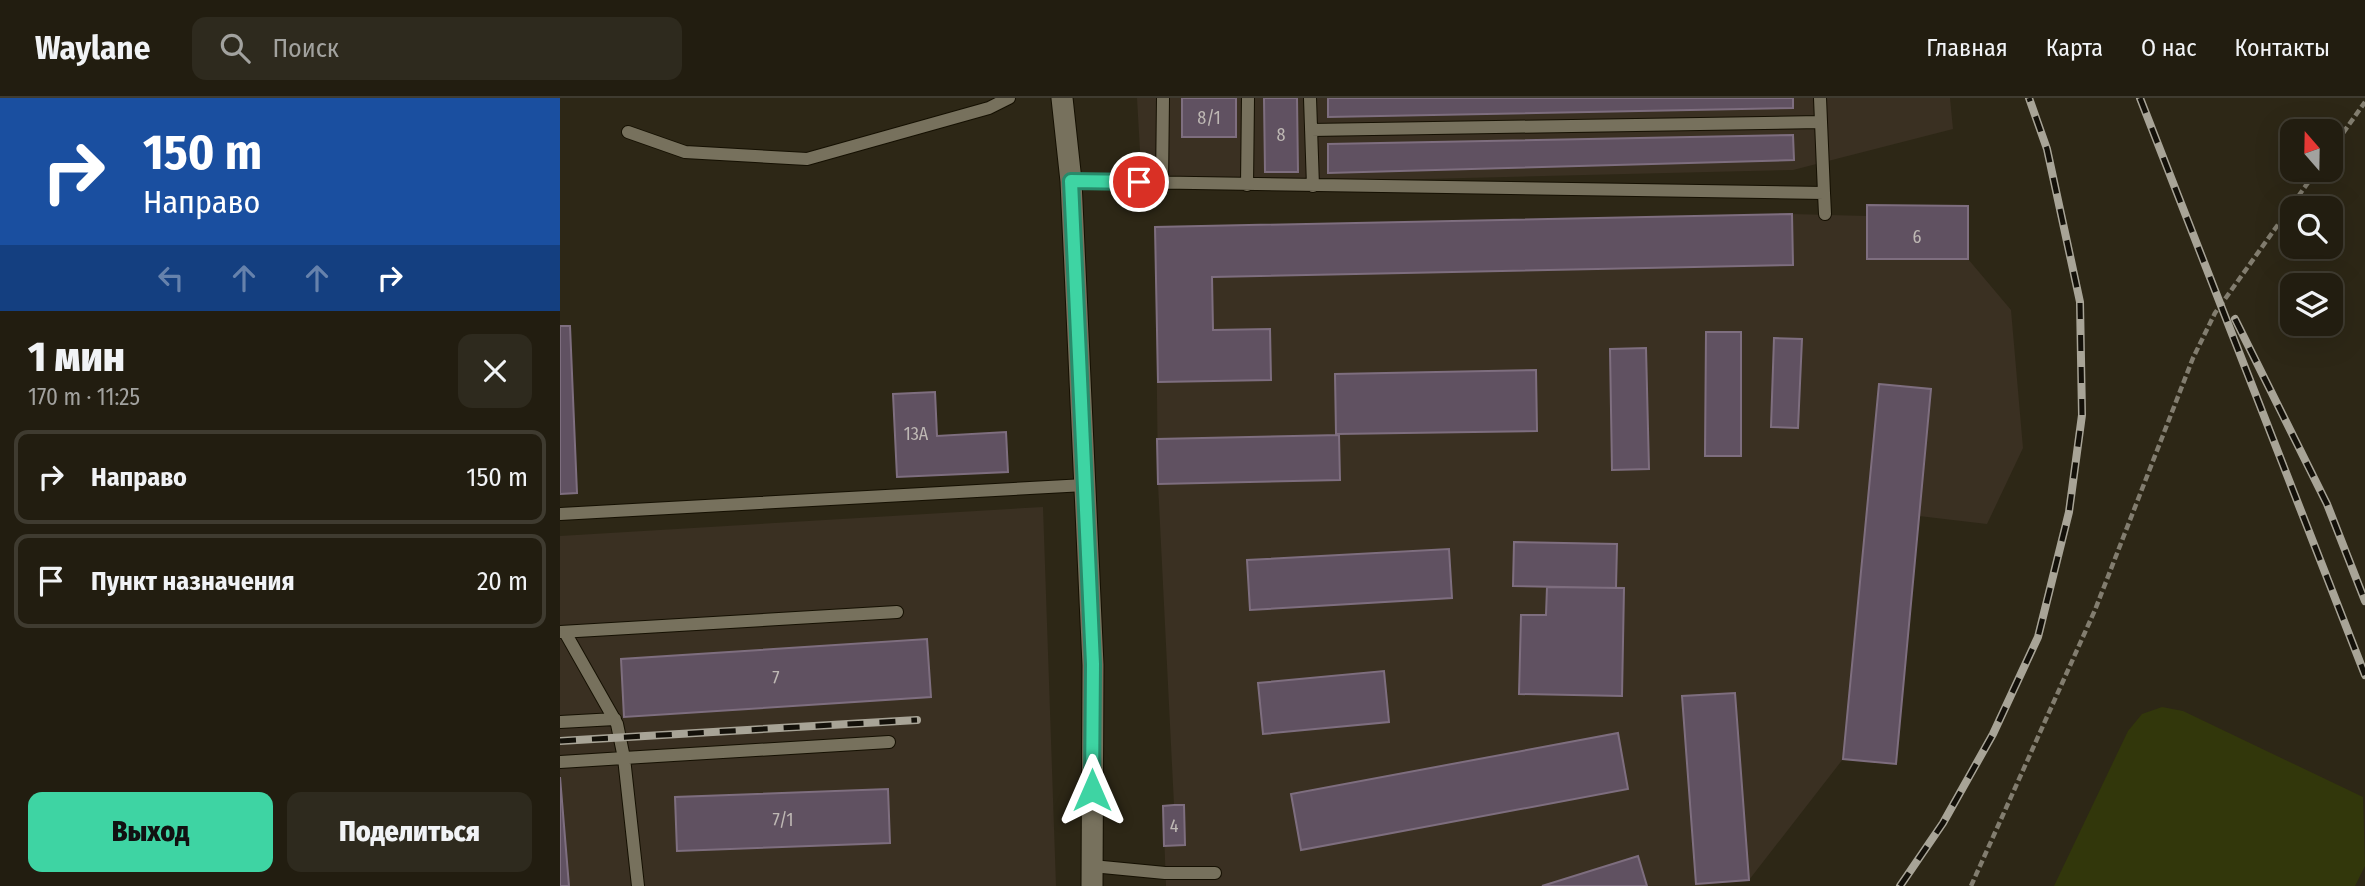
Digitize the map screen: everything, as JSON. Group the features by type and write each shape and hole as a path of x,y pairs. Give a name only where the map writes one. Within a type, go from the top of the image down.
{"street":[{"path":"1062,98 1071,181 1093,664 1092,876"}],"lane":[{"path":"628,132 685,152 807,159 989,108 1009,98"},
{"path":"1162,183 1163,98"},
{"path":"1247,185 1248,98"},
{"path":"1310,98 1313,186"},
{"path":"1820,98 1825,214"},
{"path":"1311,130 1820,122"},
{"path":"1071,181 1824,193"},
{"path":"560,513 1085,485"},
{"path":"638,886 624,758 615,719 563,633 897,612"},
{"path":"560,722 615,719"},
{"path":"560,762 889,742"},
{"path":"1092,876 1214,873"}],"path":[{"path":"2343,133 2365,102"},
{"path":"1971,886 2095,610 2193,358 2216,313 2309,182"}],"shaded area":[{"path":"1137,98 1950,98 1953,129 1793,170 1142,186"},
{"path":"1968,206 1968,259 2011,310 2023,448 1987,524 1919,516 1896,764 1843,759 1749,880 1697,886 1166,886 1163,806 1174,805 1158,484 1155,227 1792,214 1867,216"},
{"path":"1043,507 1056,886 560,886 560,536"}],"green space":[{"path":"2162,707 2183,711 2363,797 2365,866 2355,886 2054,886 2128,731 2142,714"}],"building":[{"path":"1182,98 1236,98 1236,137 1182,137"},
{"path":"1264,98 1297,98 1298,172 1265,172"},
{"path":"1328,98 1793,98 1793,108 1328,117"},
{"path":"1793,135 1794,160 1328,173 1328,144"},
{"path":"1867,205 1968,206 1968,259 1867,259"},
{"path":"1792,214 1793,265 1212,277 1213,330 1270,329 1271,380 1158,382 1155,227"},
{"path":"560,326 570,326 577,493 560,494"},
{"path":"1706,332 1741,332 1741,456 1705,456"},
{"path":"1774,338 1802,339 1798,428 1771,427"},
{"path":"1646,348 1649,469 1612,470 1610,349"},
{"path":"1536,370 1537,431 1336,434 1335,374"},
{"path":"1879,384 1931,389 1896,764 1843,759"},
{"path":"935,392 937,436 1006,432 1008,472 897,477 893,394"},
{"path":"1339,435 1340,480 1158,484 1157,439"},
{"path":"1514,542 1617,544 1616,588 1513,586"},
{"path":"1449,549 1452,598 1250,610 1247,560"},
{"path":"1547,587 1624,588 1622,696 1519,694 1521,615 1546,615"},
{"path":"927,639 931,697 624,717 621,659"},
{"path":"1384,671 1389,722 1263,734 1258,683"},
{"path":"1735,693 1749,880 1696,884 1682,696"},
{"path":"1618,733 1628,789 1301,850 1291,794"},
{"path":"560,777 569,886 560,886"},
{"path":"888,789 890,843 677,851 675,797"},
{"path":"1184,805 1185,845 1164,846 1163,806"},
{"path":"1638,856 1647,886 1542,886"}],"railway":[{"path":"1900,886 1943,823 1993,734 2038,637 2069,512 2082,415 2080,302 2047,149 2029,98"},
{"path":"2140,98 2365,675"},
{"path":"2235,319 2327,504 2365,601"},
{"path":"560,741 917,720"}],"route":[{"path":"1092,790 1093,664 1071,181 1139,182"}]}
